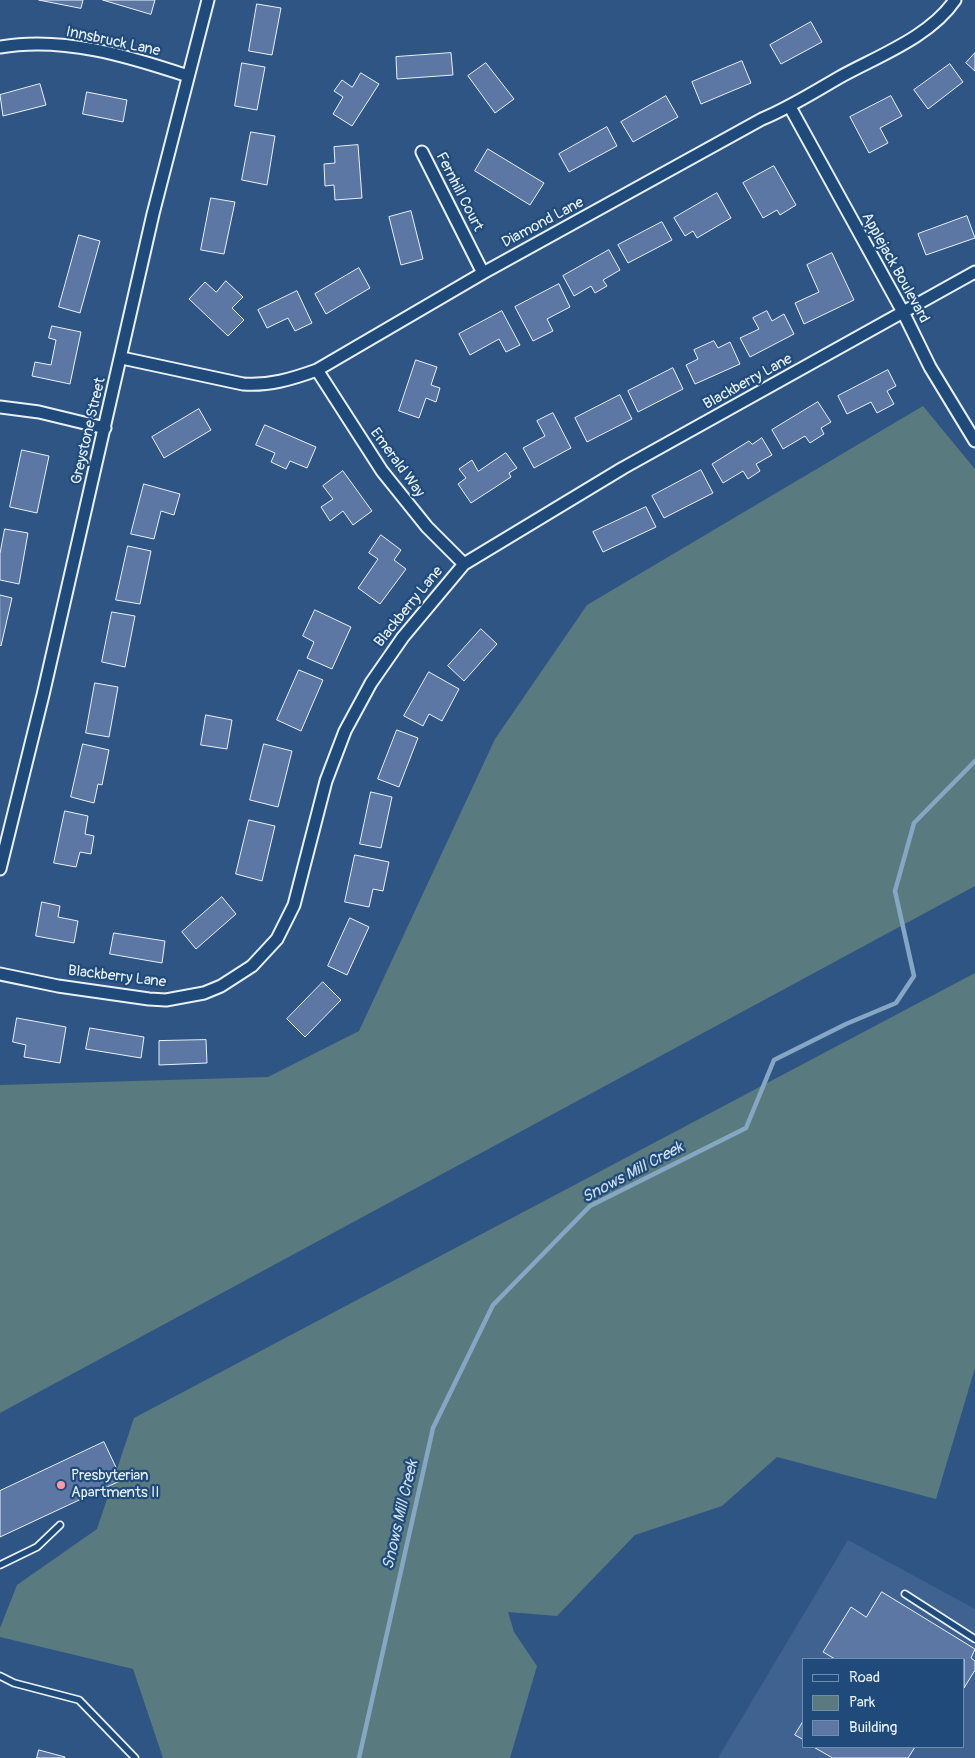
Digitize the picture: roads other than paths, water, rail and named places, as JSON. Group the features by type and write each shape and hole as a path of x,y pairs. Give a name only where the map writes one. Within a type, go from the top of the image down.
{"street":[{"name":"Greystone Street","path":"0,869 122,358 153,214 208,0"},
{"name":"Diamond Lane","path":"122,358 242,384 260,385 289,380 317,370 483,273 762,119 790,107 913,37 942,15 955,0"},
{"name":"Innsbruck Lane","path":"0,47 38,44 75,47 110,54 188,76"},
{"name":"Applejack Boulevard","path":"790,107 903,312 930,366 975,442"},
{"name":"Fernhill Court","path":"422,152 483,273"},
{"name":"Blackberry Lane","path":"0,974 85,990 149,1000 166,1000 204,993 221,986 252,966 278,938 294,905 326,782 345,731 371,683 403,636 464,564 623,468 975,272"},
{"name":"Emerald Way","path":"317,370 382,471 427,527 464,564"},
{"path":"0,407 39,412 105,428"}],"lane":[{"path":"0,1565 37,1547 60,1525"},
{"path":"906,1594 975,1639"},
{"path":"0,1676 14,1683 79,1700 135,1758"}],"waterway":[{"name":"Snows Mill Creek","path":"359,1758 433,1428 493,1305 590,1206 746,1128 774,1060 846,1024 896,1003 914,976 895,891 914,823 975,761"}],"place":[{"name":"Presbyterian Apartments II","path":"61,1485"}]}
